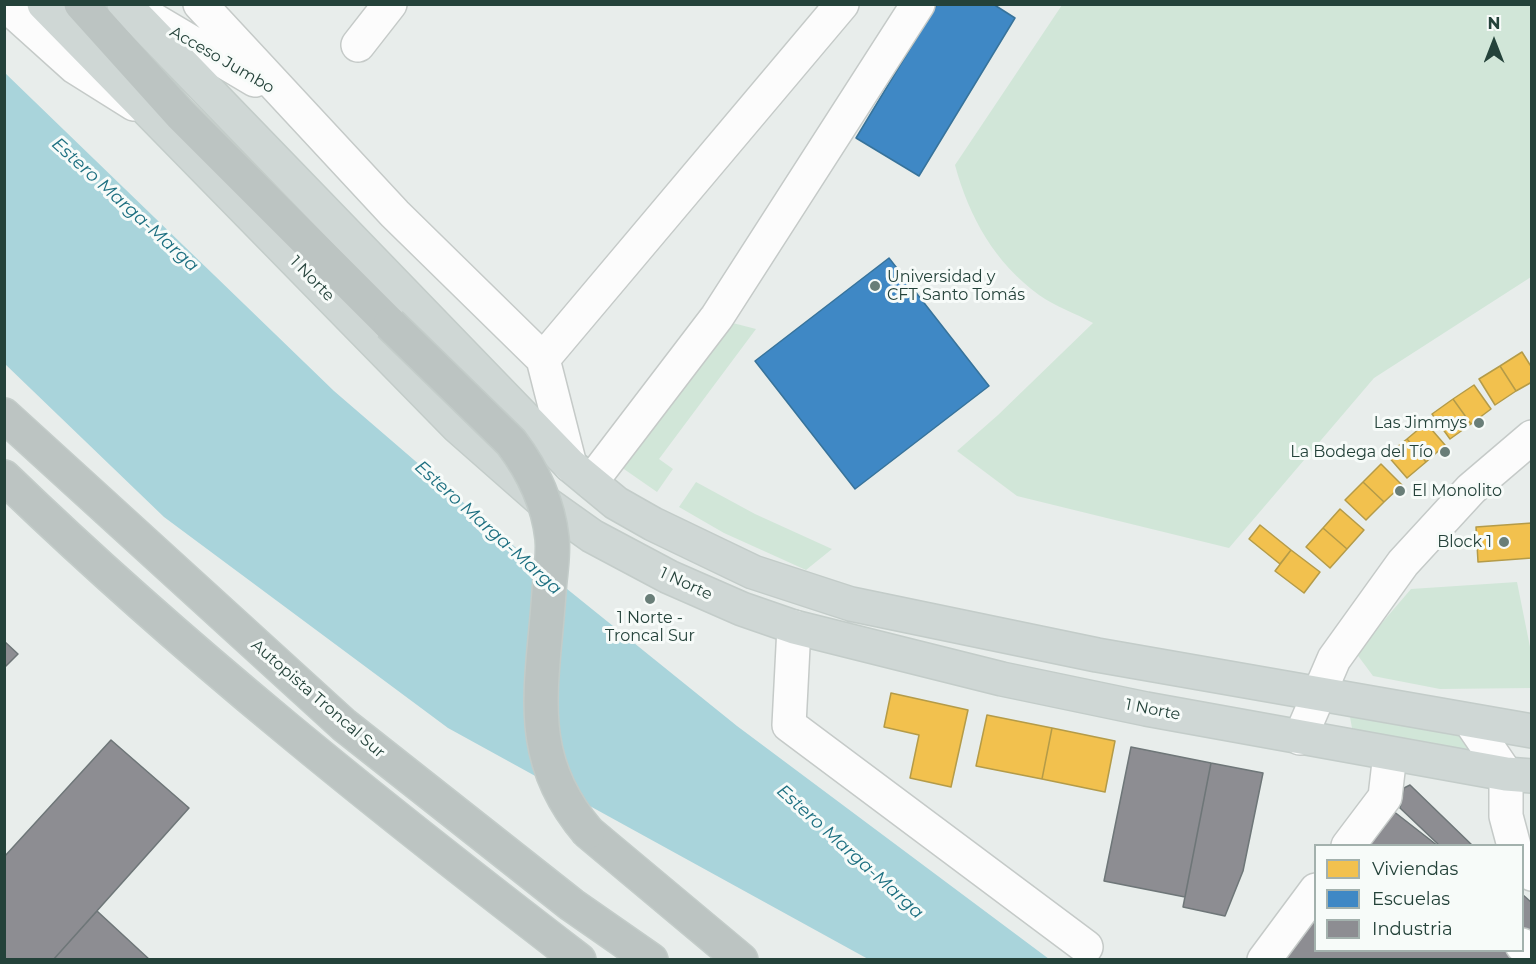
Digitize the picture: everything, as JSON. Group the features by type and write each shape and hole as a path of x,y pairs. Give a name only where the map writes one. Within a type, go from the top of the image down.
{"highway":[{"path":"81,4 180,114 511,442 524,459 543,497 553,540 542,710 544,750 560,794 588,832 741,960"},
{"name":"Autopista Troncal Sur","path":"4,415 344,724 572,905 651,960"},
{"path":"4,477 61,531 323,759 579,960"},
{"path":"4,490 61,531"}],"main road":[{"name":"1 Norte","path":"44,4 457,426 540,499 592,536 669,577 742,609 794,627 1002,678 1390,754 1523,770"},
{"path":"125,4 581,473 616,503 643,518 753,572 851,604 1097,656 1532,731"}],"street":[{"path":"5,4 75,67 155,117"},
{"name":"Acceso Jumbo","path":"125,4 286,97"},
{"path":"200,4 395,214 543,359 581,473"},
{"path":"358,45 390,4"},
{"path":"543,359 842,4"},
{"path":"581,473 717,317 918,4"},
{"path":"1300,738 1317,693 1334,659 1403,563 1471,489 1532,437"},
{"path":"794,627 789,725 1086,947"},
{"path":"1470,721 1523,770 1506,816 1513,844"},
{"path":"1349,844 1385,796 1390,754"},
{"path":"1264,960 1314,893"}],"green space":[{"path":"1062,5 1531,5 1531,277 1374,378 1229,548 1017,496 957,451 998,415 1093,323 1045,299 1009,268 976,221 955,165"},
{"path":"729,322 756,329 659,459 673,469 657,492 621,467"},
{"path":"696,482 755,514 832,549 806,570 724,533 679,507"},
{"path":"1517,582 1531,652 1531,688 1440,689 1373,676 1356,653 1411,589"},
{"path":"1350,717 1367,717 1459,734 1475,752 1365,734 1352,728"}],"water":[{"name":"Estero Marga-Marga","path":"4,72 334,391 515,547 737,726 1049,959 868,959 448,728 164,517 5,364"}],"building: Viviendas":[{"path":"1522,352 1532,368 1532,382 1516,391 1500,366"},
{"path":"1500,366 1516,391 1495,405 1479,379"},
{"path":"1474,385 1491,409 1471,424 1453,399"},
{"path":"1453,399 1471,424 1450,439 1432,414"},
{"path":"1426,423 1445,445 1426,462 1407,439"},
{"path":"1407,439 1426,462 1407,478 1387,455"},
{"path":"1381,464 1402,485 1384,502 1363,482"},
{"path":"1363,482 1384,502 1366,520 1345,500"},
{"path":"1340,509 1364,530 1347,549 1323,528"},
{"name":"Block 1","path":"1532,523 1532,558 1478,562 1476,527"},
{"path":"1260,525 1291,550 1280,564 1249,539"},
{"path":"1323,528 1347,549 1330,568 1306,547"},
{"path":"1291,550 1320,572 1304,593 1275,571"},
{"path":"891,693 968,710 951,787 910,778 919,735 884,727"},
{"path":"987,715 1052,728 1042,779 976,766"},
{"path":"1052,728 1115,741 1105,792 1042,779"}],"building: Escuelas":[{"path":"937,4 993,4 1015,18 919,176 856,138"},
{"path":"889,258 989,386 855,489 755,361"}],"building: Industria":[{"path":"4,641 18,654 4,668"},
{"path":"111,740 189,808 53,960 4,960 4,857"},
{"path":"1131,747 1211,763 1185,897 1104,881"},
{"path":"1211,763 1263,773 1243,871 1225,916 1183,907"},
{"path":"1410,785 1471,844 1438,844 1400,808 1404,788"},
{"path":"1388,807 1435,844 1359,844"},
{"path":"1524,896 1532,903 1532,936 1524,929"},
{"path":"1314,901 1314,952 1509,952 1518,960 1268,960"},
{"path":"97,911 150,960 53,960"}],"place":[{"name":"Universidad y CFT Santo Tomás","path":"875,286"},
{"name":"Las Jimmys","path":"1479,423"},
{"name":"La Bodega del Tío","path":"1445,452"},
{"name":"El Monolito","path":"1400,491"},
{"name":"Block 1","path":"1504,542"},
{"name":"1 Norte - Troncal Sur","path":"650,599"}]}
